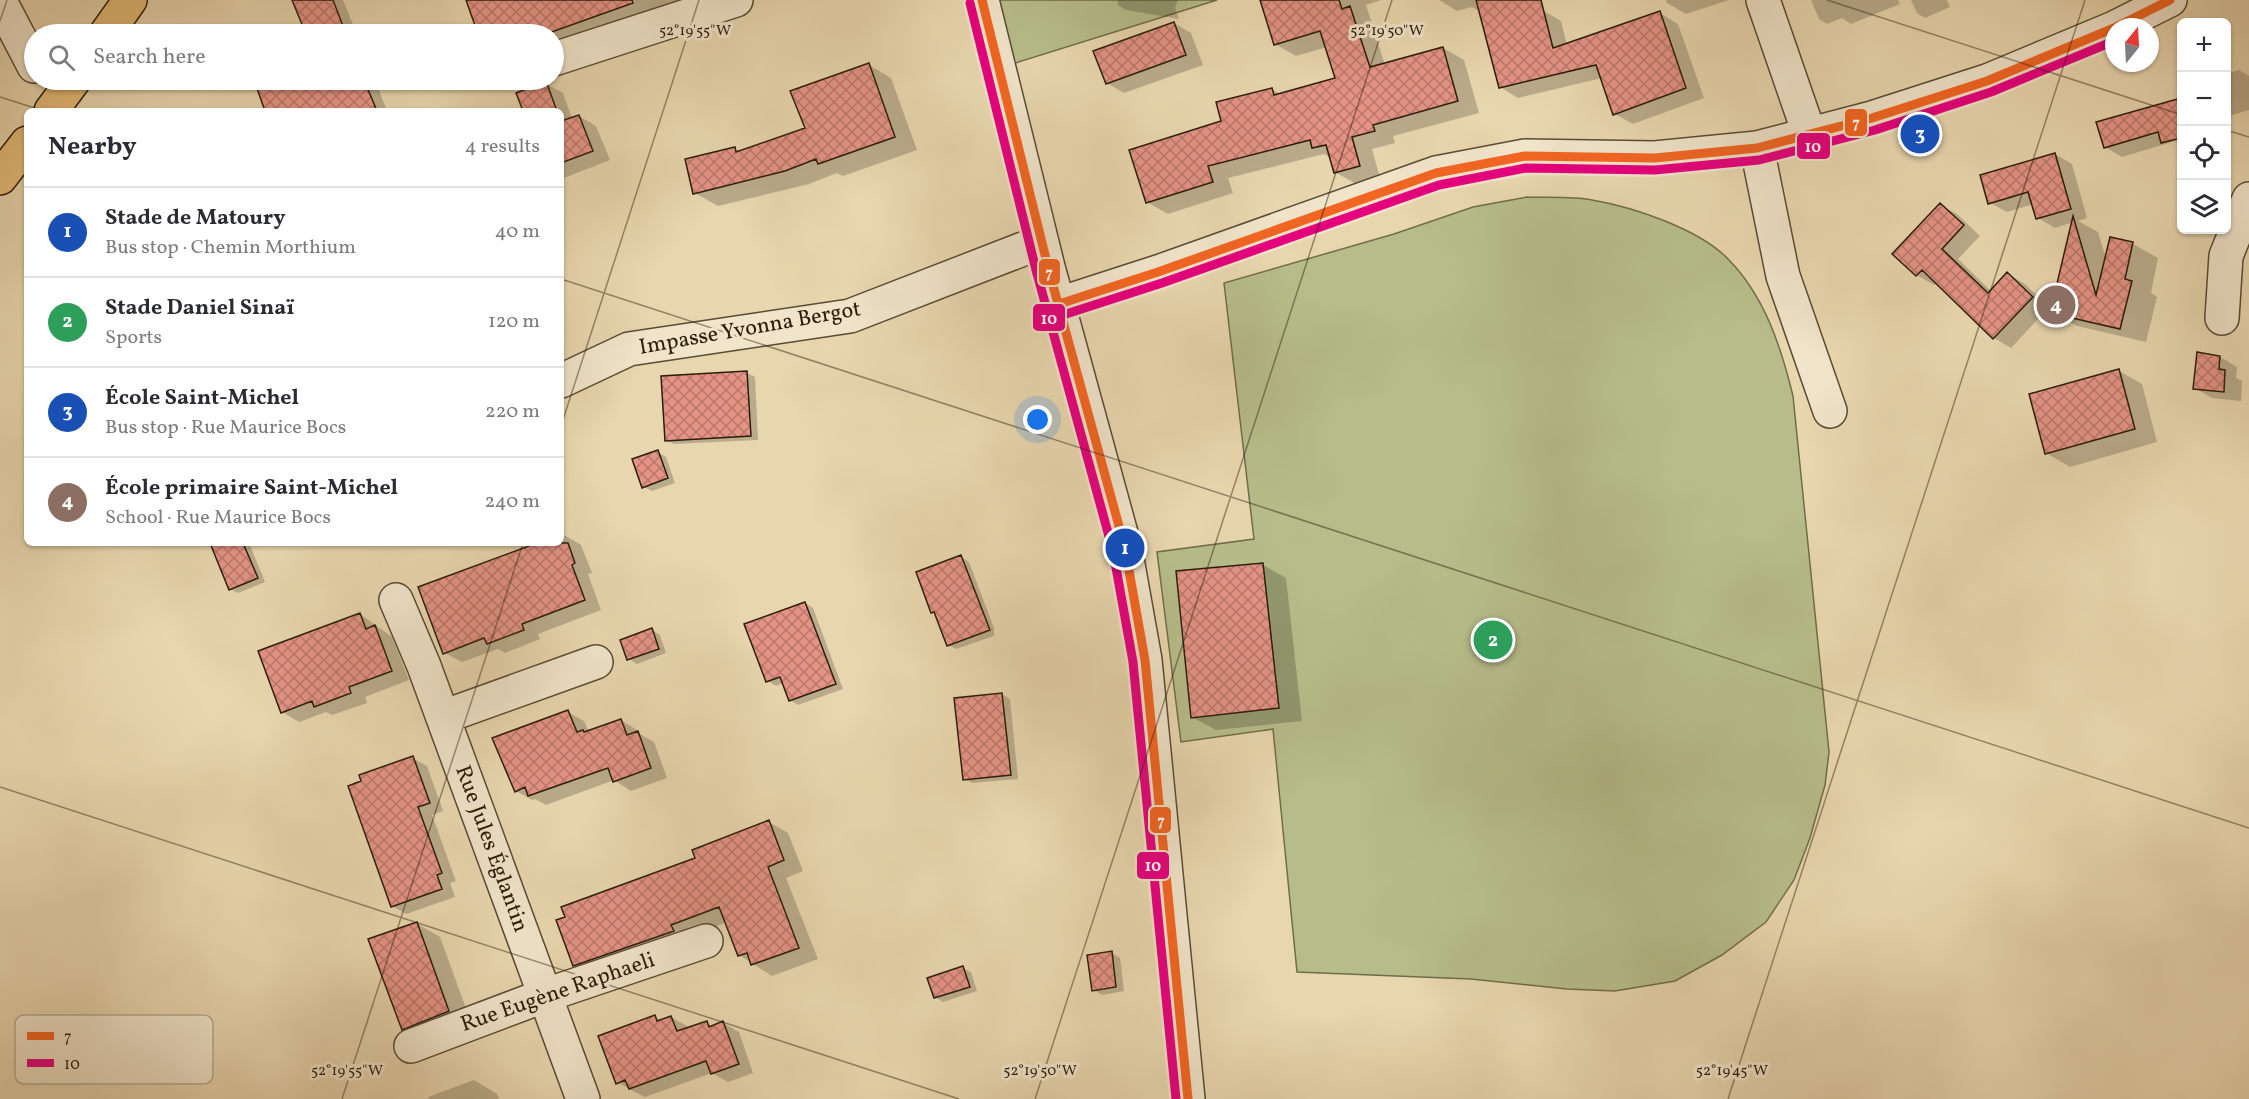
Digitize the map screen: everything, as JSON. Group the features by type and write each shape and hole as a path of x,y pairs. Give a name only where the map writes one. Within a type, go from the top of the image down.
{"main road":[{"path":"113,24 130,0"},
{"path":"0,178 24,146"}],"street":[{"path":"564,56 736,0"},
{"path":"982,0 1041,242 1125,548 1145,660 1188,1099"},
{"path":"1763,0 1810,136"},
{"path":"2133,18 2169,0"},
{"path":"0,1 24,47"},
{"path":"1059,304 1158,272 1436,173 1525,156 1654,158 1757,148 1810,136 1987,81 2105,31"},
{"path":"1757,148 1783,276 1830,411"},
{"path":"2222,318 2226,256 2249,199"},
{"name":"Impasse Yvonna Bergot","path":"564,380 629,349 850,316 1041,242"},
{"name":"Rue Jules Églantin","path":"396,600 443,717 583,1099"},
{"path":"443,717 596,663"},
{"name":"Rue Eugène Raphaeli","path":"411,1046 546,995 706,941"}],"green space":[{"path":"994,0 1217,0 1009,65"},
{"path":"1527,197 1576,198 1608,203 1646,214 1684,229 1716,249 1742,274 1762,306 1770,324 1793,396 1829,752 1825,785 1810,838 1794,880 1766,922 1722,955 1675,981 1615,991 1567,989 1471,979 1297,972 1273,729 1181,742 1157,552 1254,539 1224,283 1394,234 1473,207"}],"building":[{"path":"292,0 333,0 342,24 302,24"},
{"path":"466,0 632,0 633,3 564,28 564,24 474,24"},
{"path":"1260,0 1339,0 1342,9 1350,6 1370,67 1443,47 1458,101 1373,125 1375,131 1352,137 1360,166 1334,173 1326,145 1312,148 1310,140 1208,166 1213,182 1146,203 1129,150 1221,121 1216,102 1272,88 1274,95 1335,78 1320,31 1274,45"},
{"path":"1476,0 1541,0 1553,48 1660,11 1686,88 1613,115 1596,65 1499,88"},
{"path":"1174,22 1186,55 1106,84 1093,51"},
{"path":"869,63 895,137 818,164 816,159 785,171 693,194 685,159 735,147 736,152 805,128 790,91"},
{"path":"258,90 368,90 376,108 264,108"},
{"path":"524,90 549,90 556,108 522,108 516,93"},
{"path":"2177,99 2177,139 2161,143 2158,132 2104,148 2096,122"},
{"path":"579,115 593,151 564,162 564,120"},
{"path":"2055,153 2071,209 2036,219 2028,192 1988,204 1980,175"},
{"path":"1940,203 1964,225 1942,249 1988,293 2007,272 2033,297 1993,339 1922,270 1916,276 1892,254"},
{"path":"2073,216 2096,295 2110,237 2133,242 2125,279 2132,281 2120,329 2050,313"},
{"path":"2197,352 2220,356 2219,369 2225,370 2224,392 2193,389"},
{"path":"2119,369 2135,429 2045,454 2029,394"},
{"path":"747,371 751,436 665,441 661,376"},
{"path":"658,450 668,478 642,488 632,459"},
{"path":"564,543 568,543 575,563 572,565 585,600 522,624 524,630 487,644 484,638 443,654 418,587 529,546 564,546"},
{"path":"211,546 244,546 258,578 229,590"},
{"path":"961,555 990,630 947,646 934,612 931,613 916,572"},
{"path":"1263,563 1279,708 1191,718 1176,571"},
{"path":"805,602 836,684 789,701 780,677 766,682 744,624"},
{"path":"360,613 366,629 375,625 392,671 349,687 351,693 314,707 312,701 281,713 258,651"},
{"path":"652,628 659,649 627,660 620,640"},
{"path":"1002,693 1011,775 963,780 954,698"},
{"path":"568,710 577,732 583,730 584,732 621,719 627,735 638,731 651,768 613,782 608,768 528,796 525,787 515,792 492,738"},
{"path":"413,756 430,803 418,807 442,873 437,875 442,889 391,907 348,786 361,781 359,775"},
{"path":"769,820 784,860 768,867 799,948 751,965 747,953 738,956 719,907 671,925 674,931 573,966 556,920 565,917 561,907 695,858 692,850"},
{"path":"417,922 449,1011 402,1030 368,939"},
{"path":"1112,951 1116,987 1092,991 1087,955"},
{"path":"963,966 970,987 934,998 927,978"},
{"path":"655,1015 657,1021 671,1016 677,1031 707,1021 709,1027 723,1021 739,1064 711,1074 706,1061 629,1089 625,1080 616,1084 598,1036"}],"transit line":[{"name":"7","path":"982,0 1048,267 1125,548 1145,660 1188,1099"},
{"name":"7","path":"2134,18 2170,0"},
{"name":"10","path":"970,3 1036,270 1113,551 1133,662 1176,1099"},
{"name":"7","path":"1059,304 1158,272 1436,173 1525,156 1655,158 1757,148 1872,118 1987,81 2105,32"},
{"name":"10","path":"1063,315 1162,283 1439,185 1526,168 1655,170 1759,160 1875,130 1991,92 2105,45"}],"place":[{"name":"École Saint-Michel","path":"1920,134"},
{"name":"École primaire Saint-Michel","path":"2056,305"},
{"name":"Stade de Matoury","path":"1125,548"},
{"name":"Stade Daniel Sinaï","path":"1493,640"}]}
